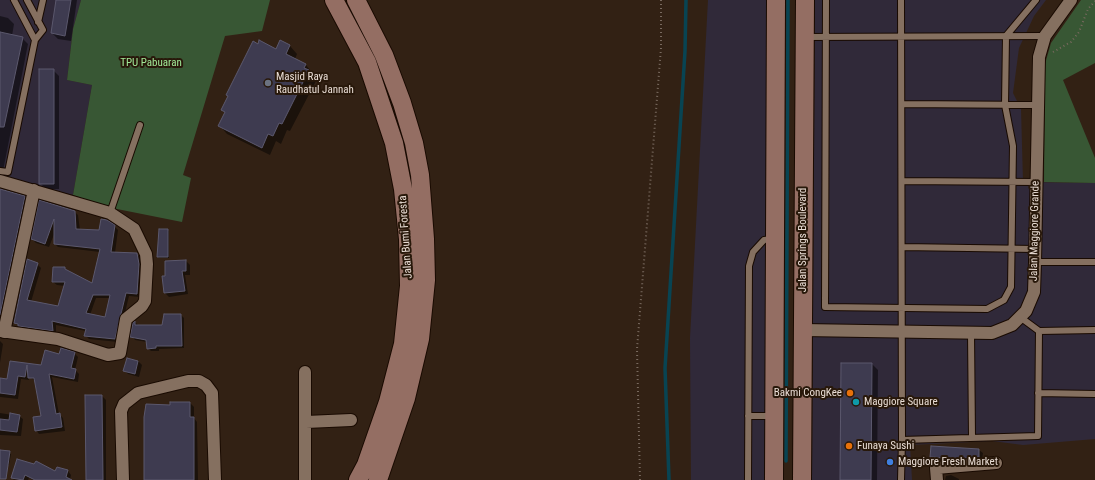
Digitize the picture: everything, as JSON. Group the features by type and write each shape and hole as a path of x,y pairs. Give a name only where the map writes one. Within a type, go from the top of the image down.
{"main road":[{"path":"336,4 355,0"},
{"name":"Jalan Bumi Foresta","path":"355,0 384,55 402,103 414,143 420,175 425,239 426,280 420,339 406,398 378,480"},
{"path":"776,0 770,240 775,416 774,479 802,478"},
{"name":"Jalan Springs Boulevard","path":"802,478 805,0"},
{"name":"Jalan Bumi Foresta","path":"336,4 367,62 394,143 403,189 408,239 409,286 403,344 388,402 366,465 358,480"}],"street":[{"name":"Jalan Maggiore Grande","path":"803,330 992,333 1012,325 1026,311 1034,292 1039,58 1045,36 1071,0"},
{"path":"0,181 34,190 110,213 134,229 146,254 147,264 145,301 142,306 126,319 120,353 108,355 58,339 2,332 34,190"},
{"path":"305,372 305,480"},
{"path":"123,480 121,411 124,404 138,394 188,381 199,381 206,385 212,394 214,480"},
{"path":"306,422 351,420"},
{"path":"937,480 936,468 996,463"}],"lane":[{"path":"14,0 35,40"},
{"path":"0,171 8,172 35,40 43,30 27,0"},
{"path":"38,22 43,0"},
{"path":"826,0 825,307 987,309 1004,300 1010,287 1013,146 1005,105 1006,36 1036,0"},
{"path":"901,0 901,480"},
{"path":"805,37 1045,36"},
{"path":"902,104 1038,105"},
{"path":"110,213 140,125"},
{"path":"902,181 1036,182"},
{"path":"748,480 749,266 753,252 770,240"},
{"path":"902,247 1035,249"},
{"path":"1035,262 1095,262"},
{"path":"1020,317 1039,331 1095,330"},
{"path":"902,440 1038,436 1039,331"},
{"path":"971,333 972,437"},
{"path":"1038,393 1095,394"},
{"path":"748,416 775,416"}],"path":[{"path":"640,480 637,349 661,48 662,0"},
{"path":"1039,58 1055,52 1071,42 1079,32 1088,10 1095,1"}],"shaded area":[{"path":"0,0 81,0 73,29 67,80 92,85 73,195 0,176"},
{"path":"708,0 769,0 769,480 691,480 690,338"},
{"path":"815,0 1046,0 1034,16 1019,48 1013,93 1021,109 1023,182 1095,183 1095,439 1023,445 992,441 910,445 912,480 812,480"}],"green space":[{"name":"TPU Pabuaran","path":"81,0 270,0 262,31 225,36 183,175 191,178 182,222 107,207 73,195 92,85 67,80 73,29"},
{"path":"1081,0 1095,0 1095,63 1063,80 1095,158 1095,183 1044,182 1045,64 1051,43"}],"building":[{"path":"56,0 71,0 65,36 51,33"},
{"path":"0,32 23,37 4,127 0,127"},
{"name":"Masjid Raya Raudhatul Jannah","path":"259,40 276,49 280,40 290,45 286,54 306,64 304,68 309,70 282,124 279,123 273,136 268,134 262,148 218,126 225,112 221,110 228,96 226,95 253,41 258,44"},
{"path":"39,69 54,69 54,184 39,184"},
{"path":"0,189 25,196 0,315"},
{"path":"39,200 75,211 76,229 99,230 101,219 107,220 115,225 111,252 137,253 139,264 137,294 126,293 115,339 84,336 86,329 52,321 53,331 18,326 18,324 14,323 27,259 38,263 27,300 58,306 65,282 52,282 53,267 65,267 65,269 92,283 100,249 54,244 54,219 45,244 31,239","holes":["93,295 110,295 105,317 86,313"]},
{"path":"159,229 168,229 168,257 157,257"},
{"path":"186,260 186,271 182,271 185,291 164,293 162,276 165,276 165,261"},
{"path":"164,314 181,314 182,346 156,346 156,348 147,349 146,340 130,337 133,323 135,321 135,325 162,325"},
{"path":"61,348 75,352 71,368 76,369 74,379 49,374 56,414 60,413 62,427 35,431 33,417 41,416 34,378 28,378 27,365 25,377 18,376 15,395 0,393 0,378 7,379 10,361 41,365 45,350 59,354"},
{"path":"127,358 138,361 135,374 123,371"},
{"path":"841,363 872,363 871,480 840,480"},
{"path":"85,395 102,395 103,480 86,480"},
{"path":"170,402 190,402 190,417 194,417 194,480 144,480 144,417 146,404 170,405"},
{"path":"10,413 20,415 17,432 0,430 0,419 9,420"},
{"path":"931,446 979,449 979,457 958,459 930,457"},
{"path":"0,450 10,451 6,479 0,479"},
{"path":"17,459 34,464 36,461 55,471 57,467 68,470 66,477 72,480 35,480 25,475 23,480 11,478"}],"waterway":[{"path":"669,480 665,368 685,51 686,0"},
{"path":"786,461 788,0"}],"place":[{"name":"Masjid Raya Raudhatul Jannah","path":"268,83"},
{"name":"Bakmi CongKee","path":"850,393"},
{"name":"Maggiore Square","path":"856,402"},
{"name":"Funaya Sushi","path":"849,446"},
{"name":"Maggiore Fresh Market","path":"890,462"}]}
